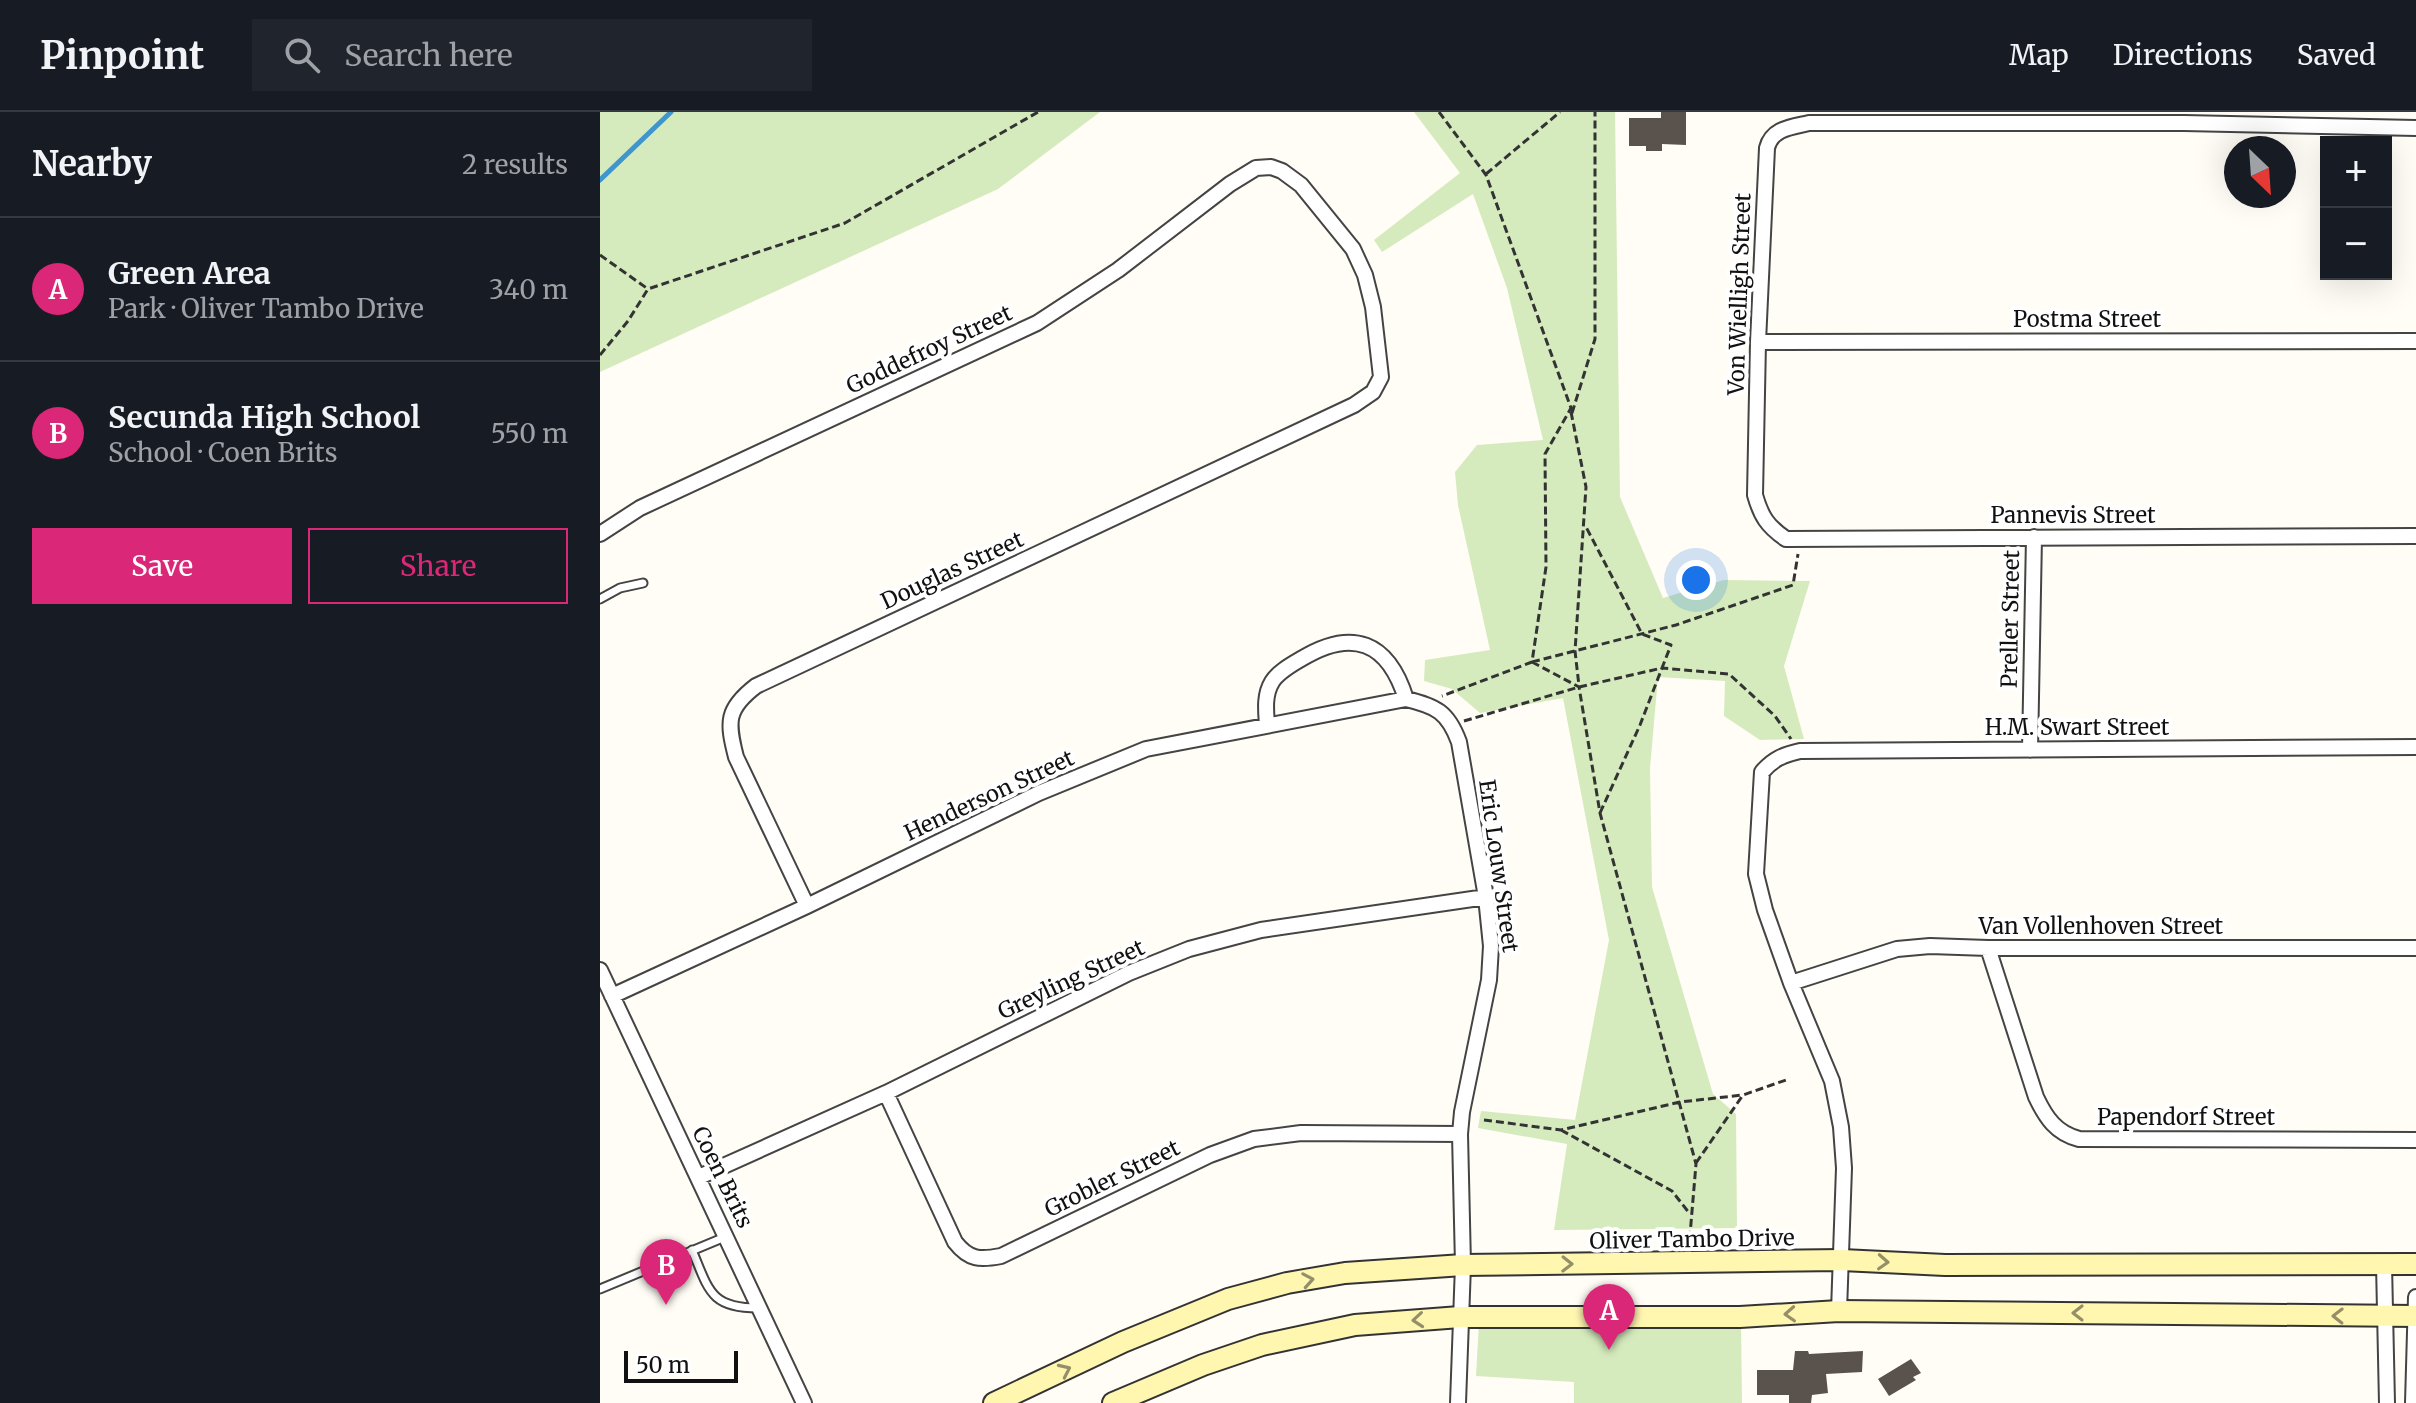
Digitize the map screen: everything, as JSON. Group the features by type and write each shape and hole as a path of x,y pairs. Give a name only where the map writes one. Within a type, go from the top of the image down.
{"street":[{"path":"2390,112 2390,128"},
{"path":"1850,117 2185,118 2416,128"},
{"name":"Von Wielligh Street","path":"1755,495 1758,342 1769,140 1775,133 1809,123 1850,117"},
{"name":"Douglas Street","path":"807,906 736,757 730,715 739,699 756,686 1354,405 1373,392 1381,377 1373,307 1365,275 1353,249 1301,185 1282,171 1271,167 1256,168"},
{"name":"Goddefroy Street","path":"600,534 640,508 1037,323 1118,270 1230,184 1256,168"},
{"name":"Postma Street","path":"1758,342 2416,341"},
{"name":"Pannevis Street","path":"1755,495 1760,515 1769,528 1786,539 2416,536"},
{"name":"Preller Street","path":"2030,750 2034,537"},
{"path":"1267,725 1266,705 1272,682 1286,668 1309,654 1338,643 1355,641 1365,643 1378,652 1400,681 1406,699 1439,709 1453,724"},
{"name":"Henderson Street","path":"612,996 807,906 1039,793 1146,749 1406,699"},
{"name":"Eric Louw Street","path":"1453,724 1459,742 1486,897 1491,946 1489,980 1460,1134 1463,1265 1458,1403"},
{"name":"H.M. Swart Street","path":"1791,983 1765,910 1756,874 1762,772 1771,761 1785,754 1800,751 2416,747"},
{"name":"Greyling Street","path":"699,1177 886,1093 1129,973 1189,949 1261,930 1486,897"},
{"name":"Van Vollenhoven Street","path":"1791,983 1897,949 1930,946 2416,948"},
{"name":"Papendorf Street","path":"1988,948 2036,1097 2045,1117 2058,1131 2069,1137 2416,1140"},
{"name":"Coen Brits","path":"600,970 804,1403"},
{"path":"1791,983 1832,1081 1841,1127 1844,1168 1839,1311"},
{"name":"Grobler Street","path":"886,1093 955,1242 963,1253 975,1259 1001,1256 1210,1155 1254,1139 1301,1133 1460,1134"},
{"name":"Oliver Tambo Drive","path":"994,1403 1123,1342 1228,1299 1287,1283 1345,1273 1463,1265 1842,1260 1945,1265 2416,1264"},
{"path":"2384,1264 2387,1403"},
{"path":"2413,1403 2416,1297"},
{"path":"1113,1403 1203,1365 1262,1345 1355,1325 1460,1317 1740,1317 1839,1311 2416,1316"}],"lane":[{"path":"600,599 620,588 643,583"},
{"path":"600,1289 728,1237"},
{"path":"692,1250 715,1297 738,1308 761,1308"}],"path":[{"path":"600,355 628,321 648,289 845,223 1038,112"},
{"path":"1439,112 1486,175 1571,411 1586,487 1575,651 1579,687 1600,813 1696,1164 1690,1235"},
{"path":"1486,175 1560,112"},
{"path":"1532,662 1546,567 1545,454 1571,411 1595,339 1595,112"},
{"path":"600,255 648,289"},
{"path":"1585,525 1642,634 1671,645 1640,725 1600,813"},
{"path":"1423,703 1532,662 1676,625 1793,585 1800,539"},
{"path":"1532,662 1579,687"},
{"path":"1453,724 1579,687 1662,668 1729,674 1775,716 1800,751"},
{"path":"1484,1120 1561,1130 1680,1102 1743,1095 1786,1080"},
{"path":"1696,1164 1743,1095"},
{"path":"1561,1130 1672,1191 1691,1215"}],"green space":[{"path":"600,112 1100,112 998,189 600,372"},
{"path":"1414,112 1615,112 1620,497 1663,598 1724,580 1810,581 1784,666 1804,739 1760,740 1724,716 1725,681 1658,677 1650,768 1652,887 1713,1094 1736,1114 1737,1228 1554,1230 1567,1144 1478,1128 1481,1111 1575,1120 1609,940 1563,698 1480,713 1452,689 1424,681 1425,660 1490,650 1458,505 1455,472 1477,445 1543,440 1507,288 1473,194 1382,252 1374,240 1460,173"},
{"path":"1479,1323 1741,1324 1742,1403 1574,1403 1574,1382 1476,1376"}],"building":[{"path":"1661,112 1686,112 1686,145 1662,144 1662,151 1646,151 1646,146 1629,146 1629,118 1661,118"},
{"path":"1795,1351 1808,1351 1809,1354 1863,1351 1862,1372 1826,1374 1828,1393 1812,1395 1811,1403 1789,1403 1789,1395 1757,1395 1757,1370 1793,1370"},
{"path":"1911,1359 1921,1373 1913,1377 1916,1380 1889,1396 1878,1379"}],"waterway":[{"path":"600,180 671,112"}],"place":[{"name":"Secunda High School","path":"666,1305"},
{"name":"Green Area","path":"1609,1350"}]}
